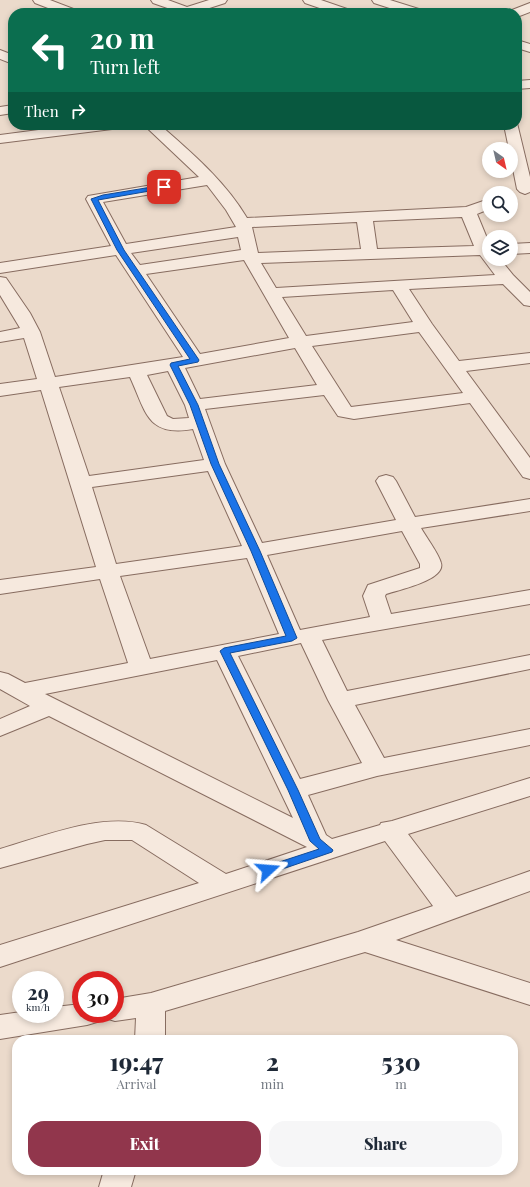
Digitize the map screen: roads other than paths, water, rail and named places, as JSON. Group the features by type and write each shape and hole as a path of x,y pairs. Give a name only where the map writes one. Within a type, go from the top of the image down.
{"street":[{"path":"39,0 59,8"},
{"path":"157,0 175,8"},
{"path":"196,8 221,0"},
{"path":"309,0 332,8"},
{"path":"378,0 403,8"},
{"path":"205,5 212,8"},
{"path":"0,54 8,63"},
{"path":"0,139 72,130"},
{"path":"157,130 181,151 210,180 243,227 251,256 261,277 329,389 346,412 354,413 475,397"},
{"path":"519,134 522,190"},
{"path":"195,360 121,250 94,199 103,196 210,180"},
{"path":"0,268 121,250 243,227 364,217 468,212 482,207"},
{"path":"468,212 482,241"},
{"path":"364,217 370,254"},
{"path":"518,249 530,248"},
{"path":"135,271 251,256 482,254"},
{"path":"498,266 530,301"},
{"path":"272,293 508,279"},
{"path":"0,282 21,313 31,332 81,483 108,572 141,668"},
{"path":"398,285 424,326 475,397 521,446 530,474"},
{"path":"0,390 47,382 174,365 300,342 424,326"},
{"path":"0,337 31,332"},
{"path":"454,367 530,358"},
{"path":"174,365 197,414 215,464 256,551 300,636 340,700 377,768"},
{"path":"136,371 159,419 163,424 172,425 197,414 329,389"},
{"path":"81,483 215,464"},
{"path":"383,622 374,596 376,590 417,577 430,571 431,564 386,481"},
{"path":"0,587 256,551 408,524 530,505"},
{"path":"11,685 141,668 300,636 530,597"},
{"path":"224,651 322,845"},
{"path":"340,700 530,662"},
{"path":"11,685 50,707 322,845"},
{"path":"0,728 50,707"},
{"path":"293,790 377,768 530,737"},
{"path":"0,956 223,885 322,845 390,829 530,787"},
{"path":"0,859 96,833 125,829 137,831 223,885"},
{"path":"390,829 451,910"},
{"path":"124,1008 151,1004 365,941 530,881"},
{"path":"365,941 530,994"},
{"path":"150,1035 151,1004"},
{"path":"0,1027 72,1016"},
{"path":"115,1187 119,1175"}]}
